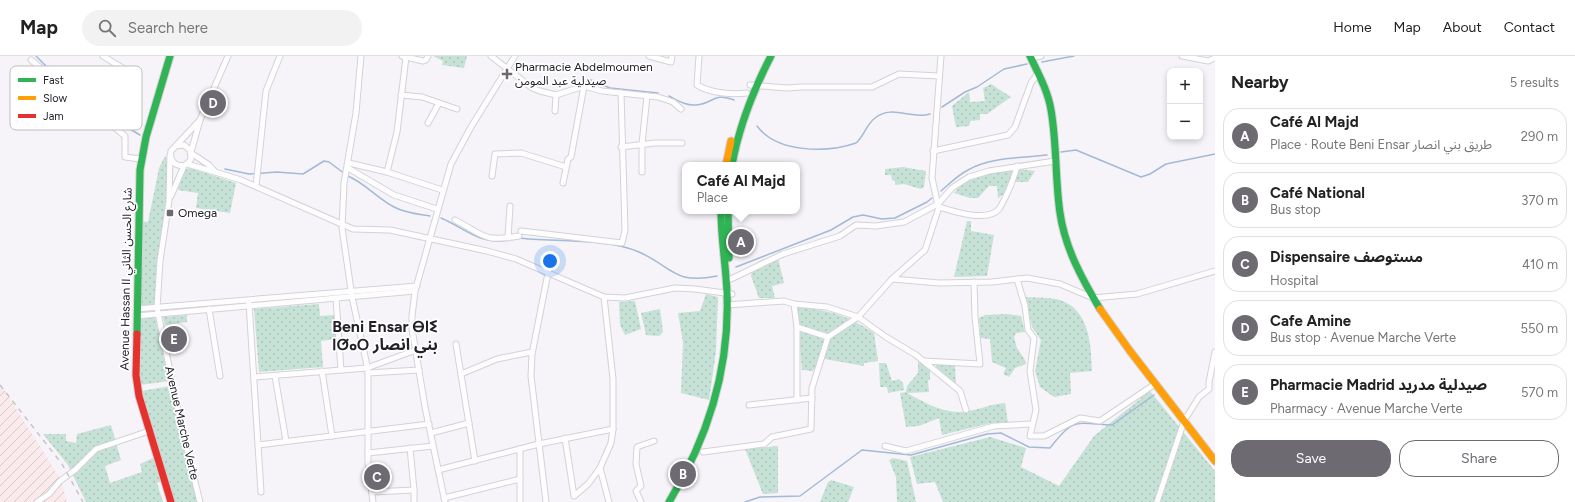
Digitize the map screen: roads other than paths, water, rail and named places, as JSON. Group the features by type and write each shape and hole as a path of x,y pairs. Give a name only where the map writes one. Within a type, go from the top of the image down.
{"main road":[{"name":"Avenue Hassan II شارع الحسن الثاني","path":"170,56 141,159 136,313 136,382 149,431 171,502"},
{"path":"733,162 753,86 765,56"},
{"path":"727,162 735,125 747,93 753,86 771,56"},
{"path":"1031,57 1051,109 1063,231 1075,266 1093,298 1155,384 1215,461"},
{"path":"721,214 722,243 729,294"},
{"path":"675,502 703,452 717,417 726,382 731,347 729,294 731,279 728,214"},
{"path":"669,502 694,460 714,406 724,356 729,305"}],"street":[{"path":"103,56 119,66"},
{"path":"186,165 191,159 191,152 200,120 228,56"},
{"path":"256,186 266,91 280,56"},
{"path":"361,56 348,167 345,177 342,223 351,294 368,370 368,453 373,502"},
{"path":"387,172 397,132 404,56 423,61 426,60 428,56"},
{"path":"491,56 532,88 556,95 584,86 602,91 658,96 673,102 681,109"},
{"path":"515,56 471,127 454,158 442,190 416,289 412,316 419,370 444,500 520,479"},
{"path":"649,56 671,62 672,56"},
{"path":"699,56 697,85 703,89 730,94 747,93"},
{"path":"938,206 932,178 941,56"},
{"path":"1031,57 1041,56"},
{"path":"1182,56 1208,61 1215,58"},
{"path":"31,60 38,66"},
{"path":"933,151 1008,135 1015,127 1031,83 1038,73"},
{"path":"753,86 788,88 801,86 872,87 899,74 939,76"},
{"path":"563,183 568,159 571,157 584,86"},
{"path":"455,220 487,238 508,238 520,233 622,243 624,215 621,147 621,93"},
{"path":"401,95 422,98 457,109"},
{"path":"555,111 556,95"},
{"path":"642,172 642,144 647,96"},
{"path":"428,123 439,103"},
{"path":"200,120 171,151 170,155 174,164 186,165 215,172 256,186 353,229 390,230 487,251 516,259 604,297 625,298 675,288 729,294"},
{"path":"119,130 125,136 125,156 141,159"},
{"path":"621,147 642,144 682,143"},
{"path":"176,146 184,145 209,165 215,172"},
{"path":"492,176 495,154 521,153 566,167"},
{"name":"Avenue Marche Verte","path":"170,155 169,201 160,262 157,308 200,502"},
{"path":"703,452 764,444 772,437 811,429 812,388 828,337 858,317 892,279 925,250 938,206 952,188 969,177 989,171 1055,161"},
{"name":"Avenue Marche Verte","path":"169,201 186,165"},
{"path":"731,279 783,254 840,236 856,225 876,226 904,222 938,206 971,216 993,214 999,210 1014,178 1016,166"},
{"path":"348,167 387,172 442,190"},
{"path":"348,167 394,195 438,209"},
{"path":"508,238 510,206"},
{"path":"892,279 939,282 974,282 1028,278 1060,284 1093,298 1137,294 1214,271"},
{"path":"546,502 530,376 532,352 548,273"},
{"path":"1017,279 1025,306 1028,330 1034,338 1030,371 1036,410 1030,436 1044,436 1080,418 1100,421 1155,384"},
{"path":"924,362 980,364 975,317 974,282"},
{"path":"136,313 158,314 249,303 416,289"},
{"path":"136,313 157,308 336,298 351,294"},
{"path":"565,438 574,496 588,484 600,468 611,443 613,430 613,379 604,297"},
{"path":"336,298 340,370"},
{"path":"729,305 784,301 794,304 827,307 858,317 924,362 960,391 966,410"},
{"path":"249,303 261,492"},
{"path":"794,304 796,327 797,400"},
{"path":"209,309 220,376"},
{"path":"796,327 828,337"},
{"path":"456,344 475,461"},
{"path":"368,370 416,350"},
{"path":"461,374 496,359 532,352"},
{"path":"1156,502 1184,421 1199,397 1210,389 1209,382 1214,364 1215,352"},
{"path":"254,377 340,370 419,370"},
{"path":"322,371 332,436"},
{"path":"275,376 286,441"},
{"path":"749,405 812,398"},
{"path":"431,433 469,423"},
{"path":"258,445 429,424"},
{"path":"885,446 906,451 994,426 1032,424"},
{"path":"438,470 565,438 613,430"},
{"path":"37,502 48,494 60,481 75,470 96,449 149,431"},
{"path":"641,502 636,490 641,486 636,464 637,448 654,441"},
{"path":"368,453 433,446"},
{"path":"410,448 414,502"},
{"path":"520,449 520,502"},
{"path":"600,468 609,502"},
{"path":"372,492 414,490"}],"waterway":[{"path":"36,56 47,66"},
{"path":"1042,62 1074,56"},
{"path":"942,107 965,92 977,87 1004,69 1027,64"},
{"path":"580,83 591,80 610,88 658,93"},
{"path":"669,96 689,105 702,104 721,97 734,100"},
{"path":"757,126 766,135 789,146 817,149 856,143 875,118 888,112 916,115 930,114"},
{"path":"131,130 140,135"},
{"path":"1061,152 1076,150 1141,177 1150,174 1166,164 1215,154"},
{"path":"941,191 961,174 977,166 996,160 1047,155"},
{"path":"225,169 249,174 277,172 303,174 324,161 329,162 345,174"},
{"path":"348,176 398,209 430,216"},
{"path":"736,267 831,230 853,217 863,215 882,219 895,218 932,198"},
{"path":"441,218 481,238 498,241 509,240"},
{"path":"518,238 612,244 639,252 682,276 691,278 717,276"},
{"path":"745,502 760,497 800,496 862,450 911,455 987,434 1001,433 1029,447 1050,448 1070,427 1082,423 1112,425 1154,395"}],"railway":[{"path":"0,385 62,464 83,502"}],"place":[{"name":"Pharmacie Abdelmoumen صيدلية عبد المومن","path":"507,74"},
{"name":"Cafe Amine","path":"213,103"},
{"name":"Omega","path":"170,213"},
{"name":"Café Al Majd","path":"741,242"},
{"name":"Pharmacie Madrid صيدلية مدريد","path":"174,339"},
{"name":"Café National","path":"683,474"},
{"name":"Dispensaire مستوصف","path":"377,477"}],"district":[{"name":"Beni Ensar ⴱⵏⵉ ⵏⵚⴰⵔ بني انصار","path":"385,335"}]}
